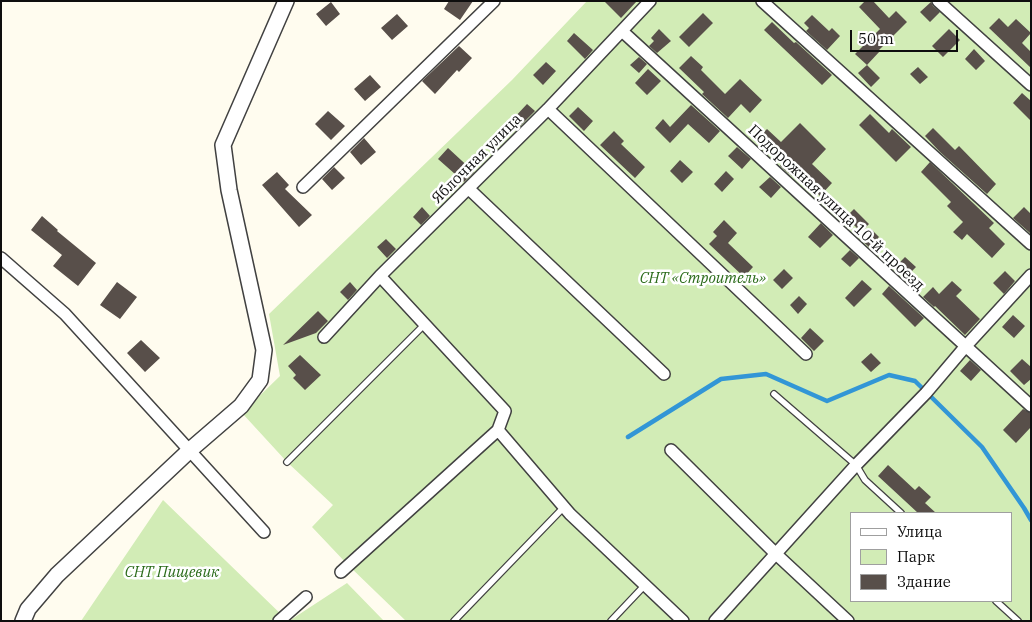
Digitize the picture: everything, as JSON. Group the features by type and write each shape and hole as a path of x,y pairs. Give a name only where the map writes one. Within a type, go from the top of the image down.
{"street":[{"path":"24,621 28,609 57,575 190,450 241,406 260,380 264,350 229,190 223,145 286,1"},
{"path":"302,187 494,1"},
{"name":"Яблочная улица","path":"324,337 380,276 548,109 650,1"},
{"path":"762,1 1031,244"},
{"path":"938,1 1031,85"},
{"name":"Подорожная улица 10-й проезд","path":"622,31 1031,406"},
{"path":"548,109 806,354"},
{"path":"469,189 664,374"},
{"path":"1,258 65,314 264,532"},
{"path":"715,621 856,465 926,393 965,346 1031,275"},
{"path":"340,572 498,430 505,411 380,276"},
{"path":"498,430 564,507 683,621"},
{"path":"671,450 776,554 848,621"},
{"path":"279,621 306,597"}],"lane":[{"path":"286,462 425,324"},
{"path":"774,394 856,465 865,480 900,512"},
{"path":"454,621 564,507"},
{"path":"611,621 645,585"},
{"path":"997,602 1018,621"}],"green space":[{"name":"СНТ «Строитель»","path":"587,1 1031,1 1031,621 406,621 312,527 333,505 287,462 242,413 280,376 269,314 512,80"},
{"name":"СНТ Пищевик","path":"163,500 288,621 81,621"},
{"path":"347,583 384,621 289,621"}],"building":[{"path":"449,1 473,1 460,20 444,9"},
{"path":"604,1 637,1 621,18"},
{"path":"865,1 873,1 889,18 896,11 907,22 867,65 855,54 880,29 859,7"},
{"path":"331,2 340,14 326,26 316,14"},
{"path":"931,2 940,12 930,22 920,12"},
{"path":"703,13 713,23 689,47 679,37"},
{"path":"397,14 408,26 392,40 381,28"},
{"path":"812,15 829,31 832,28 840,36 827,50 806,31 809,28 804,23"},
{"path":"999,18 1008,27 1016,19 1031,33 1022,43 1031,52 1031,68 989,28"},
{"path":"772,22 832,75 822,85 764,30"},
{"path":"659,29 671,41 657,53 649,46 654,41 651,38"},
{"path":"949,29 960,40 943,57 932,46"},
{"path":"574,33 593,50 585,59 567,41"},
{"path":"459,46 472,58 459,72 457,70 435,94 422,81"},
{"path":"974,49 985,61 976,70 965,59"},
{"path":"691,56 703,67 701,70 725,94 740,79 762,100 750,113 741,104 728,118 702,94 704,92 679,68"},
{"path":"639,57 647,64 639,73 630,65"},
{"path":"546,62 556,71 543,85 533,75"},
{"path":"867,65 880,78 871,87 858,73"},
{"path":"918,67 928,77 920,84 910,74"},
{"path":"648,69 661,81 647,95 635,83"},
{"path":"370,75 381,87 365,101 354,89"},
{"path":"1022,93 1031,101 1031,121 1013,103"},
{"path":"527,104 535,111 520,126 513,119"},
{"path":"691,105 720,131 709,143 688,124 670,143 655,128 663,119 670,127"},
{"path":"578,107 593,121 584,131 569,116"},
{"path":"328,111 345,126 331,140 315,124"},
{"path":"870,114 889,133 892,129 911,147 896,162 859,125"},
{"path":"800,123 826,149 812,164 832,183 820,196 796,172 792,176 780,166 783,162 766,145 764,147 756,140 767,129 781,142"},
{"path":"933,128 955,150 959,146 996,184 987,194 925,136"},
{"path":"614,131 624,141 621,144 645,167 635,178 600,145"},
{"path":"364,138 376,152 361,165 350,152"},
{"path":"737,147 751,159 742,169 728,156"},
{"path":"448,148 474,172 464,182 438,159"},
{"path":"680,160 693,172 682,183 670,171"},
{"path":"930,162 994,223 989,228 1005,244 992,258 967,234 962,240 953,232 963,222 947,206 951,202 921,172"},
{"path":"334,167 345,178 332,190 322,179"},
{"path":"726,171 734,179 722,192 714,184"},
{"path":"277,172 289,185 285,189 312,215 299,227 262,185"},
{"path":"770,177 781,187 771,198 759,187"},
{"path":"422,207 430,216 421,225 413,217"},
{"path":"1024,207 1031,214 1031,234 1013,218"},
{"path":"854,209 869,224 861,232 846,217"},
{"path":"42,216 96,263 78,286 53,266 62,255 31,230"},
{"path":"724,220 737,233 728,243 753,267 744,277 709,244 717,236 713,232"},
{"path":"821,223 833,235 820,248 808,237"},
{"path":"871,229 879,237 869,247 860,239"},
{"path":"386,239 396,249 387,258 377,247"},
{"path":"850,250 859,258 850,267 841,259"},
{"path":"905,257 916,267 905,278 895,267"},
{"path":"784,269 793,278 782,289 773,280"},
{"path":"1005,271 1015,281 1004,294 993,283"},
{"path":"862,280 872,289 854,307 845,298"},
{"path":"952,281 962,290 956,296 980,319 965,335 923,297 933,287 939,294"},
{"path":"117,282 137,297 120,319 100,305"},
{"path":"350,282 357,290 348,300 340,292"},
{"path":"889,286 924,318 915,327 882,294"},
{"path":"799,296 807,304 798,314 790,305"},
{"path":"318,311 328,321 316,333 283,345"},
{"path":"1013,315 1025,326 1014,338 1002,327"},
{"path":"810,328 824,341 814,351 801,338"},
{"path":"141,340 160,358 145,372 127,353"},
{"path":"871,353 881,363 871,372 861,362"},
{"path":"300,355 321,375 305,390 293,378 296,375 288,366"},
{"path":"1022,359 1031,367 1031,379 1024,385 1010,371"},
{"path":"970,360 981,370 971,381 960,371"},
{"path":"1023,409 1031,413 1031,427 1016,443 1003,430"},
{"path":"888,465 915,490 919,486 931,497 925,503 935,512 917,512 878,476"}],"waterway":[{"path":"628,437 721,379 766,374 827,401 889,375 915,381 982,447 1031,520"}]}
